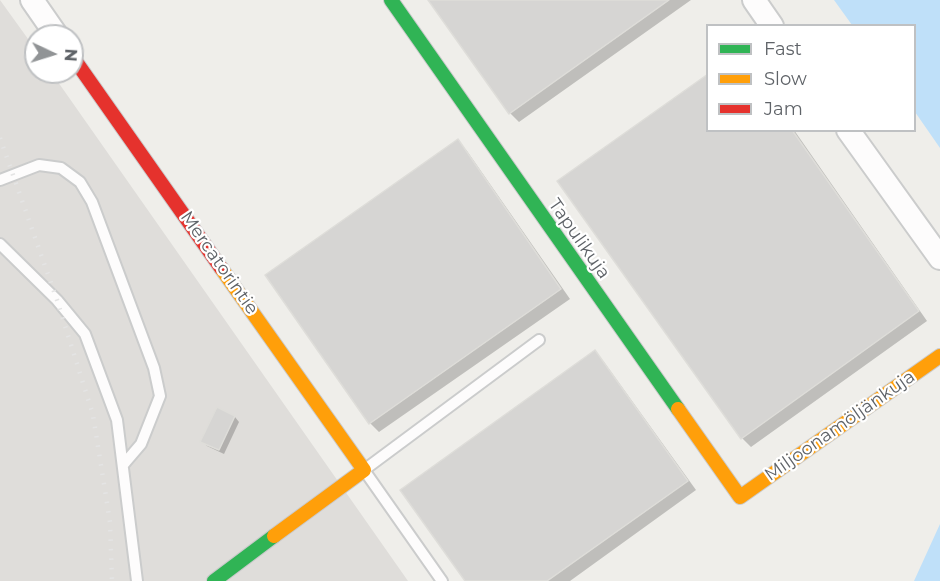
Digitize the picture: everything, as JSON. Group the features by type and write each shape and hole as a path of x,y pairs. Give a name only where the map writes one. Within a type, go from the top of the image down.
{"street":[{"path":"32,0 49,24"},
{"name":"Tapulikuja","path":"391,0 740,497"},
{"path":"754,0 771,24"},
{"name":"Mercatorintie","path":"84,73 364,470"},
{"path":"849,132 940,258"},
{"name":"Miljoonamöljänkuja","path":"740,497 940,356"},
{"path":"214,581 364,470"}],"lane":[{"path":"0,180 39,165 61,168 80,182 92,202 154,368 160,396 141,444 123,465"},
{"path":"0,244 57,300 85,334 117,420 137,581"},
{"path":"442,581 364,470 539,340"}],"shaded area":[{"path":"0,0 24,33 24,84 59,84 408,581 0,581"}],"water":[{"path":"834,0 940,0 940,148 916,113 916,24 851,24"},
{"path":"940,524 940,581 914,581"}],"building":[{"path":"428,0 669,0 509,114"},
{"path":"706,75 706,132 793,132 919,311 741,439 557,181"},
{"path":"458,139 561,289 369,424 265,275"},
{"path":"595,350 688,481 547,581 465,581 400,490"},
{"path":"217,407 235,416 219,450 200,442"}],"railway":[{"path":"0,138 57,300 93,415 110,522 112,581"}],"traffic: fast":[{"path":"391,0 678,409"},
{"path":"214,581 274,536"}],"traffic: slow":[{"path":"221,268 364,470 274,536"},
{"path":"678,409 740,497 940,356"}],"traffic: jam":[{"path":"84,73 221,268"}]}
